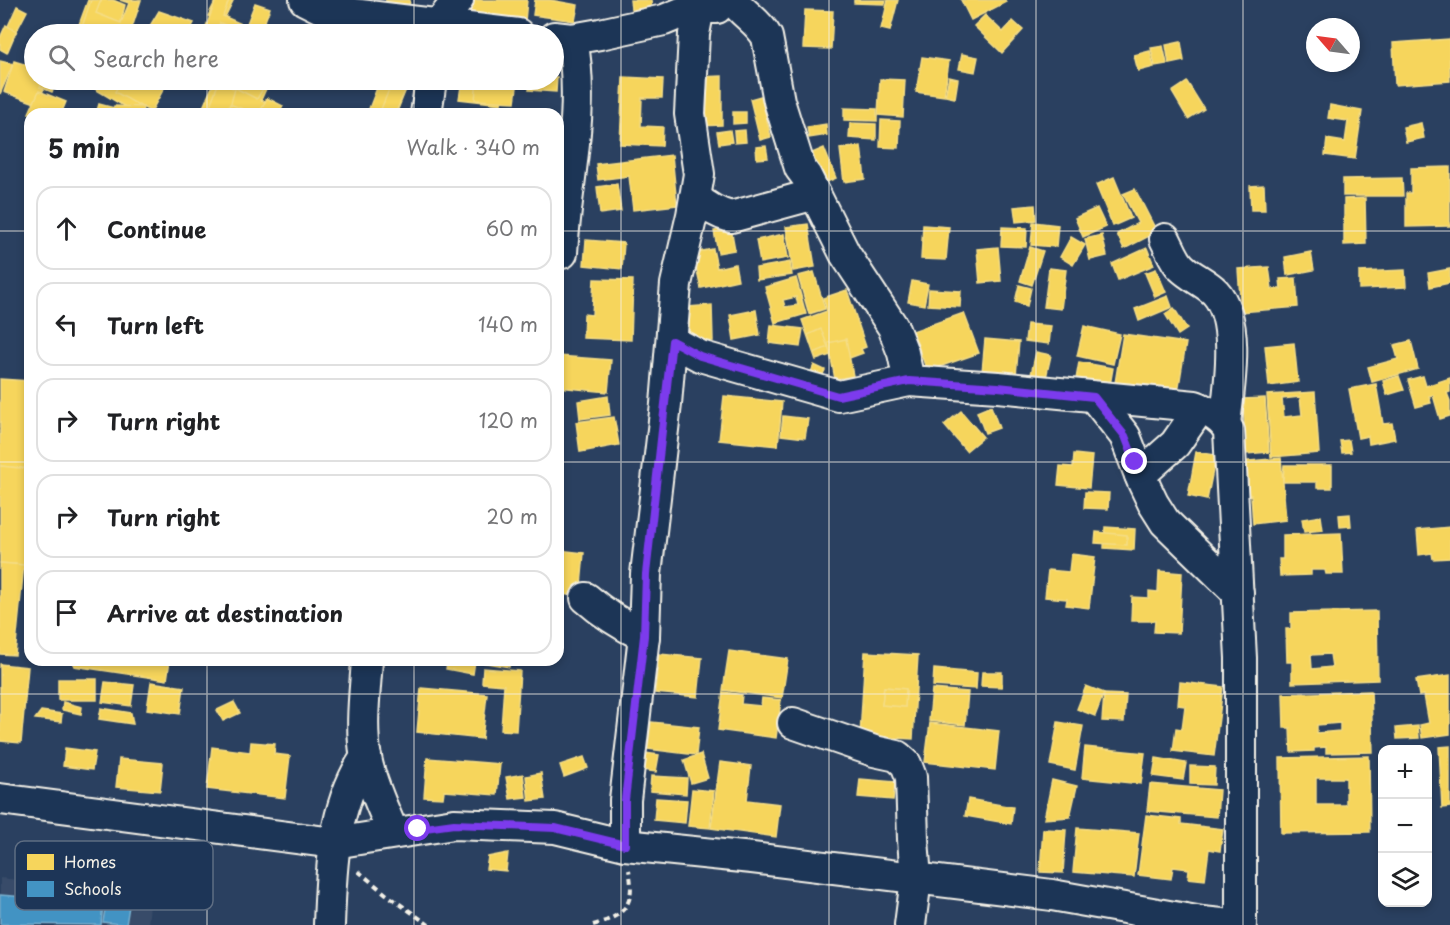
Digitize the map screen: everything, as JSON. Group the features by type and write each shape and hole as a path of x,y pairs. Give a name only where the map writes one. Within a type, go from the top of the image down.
{"street":[{"path":"305,0 323,9 406,24"},
{"path":"441,24 458,0"},
{"path":"564,38 656,22 695,6 736,4 763,29 767,37 778,102 800,168 845,254 893,327 903,352 909,381"},
{"path":"625,845 626,789 644,636 646,574 672,341 676,284 699,174 690,114 695,6"},
{"path":"564,40 576,60 578,103 564,234"},
{"path":"427,108 430,90"},
{"path":"695,197 707,207 730,217 815,194"},
{"path":"1165,239 1179,266 1214,291 1223,304 1231,354 1225,424"},
{"path":"672,341 700,356 838,396 909,381 998,387 1184,404 1212,413 1225,424 1229,431 1241,669 1242,925"},
{"path":"1094,397 1125,436 1140,475 1166,522 1238,593"},
{"path":"1140,475 1175,444 1200,408"},
{"path":"586,598 603,613 644,636"},
{"path":"367,666 363,736 366,757 371,779 393,833"},
{"path":"793,723 904,760 911,777 916,879 910,925"},
{"path":"329,925 334,843 349,787 366,757"},
{"path":"0,799 334,843 454,824 555,828 625,845 752,858 1052,895 1191,920 1233,925"}],"path":[{"path":"334,843 361,874 429,925"},
{"path":"592,925 616,916 628,906 631,889 625,845"}],"shaded area":[{"path":"0,878 15,880 15,910 150,910 148,925 0,925"}],"building: Homes":[{"path":"88,0 101,2 101,0 113,0 125,5 120,24 79,24"},
{"path":"91,0 101,0 96,13 121,23 129,3 120,0 141,0 133,24 83,24"},
{"path":"216,0 233,1 225,17 220,14 217,21 208,16"},
{"path":"216,0 229,0 223,16 241,24 207,24"},
{"path":"386,0 410,0 408,11 384,8"},
{"path":"464,0 527,0 525,21 462,15"},
{"path":"535,0 578,5 575,21 533,15"},
{"path":"630,0 651,0 652,15 632,17"},
{"path":"854,0 886,0 885,4 854,3"},
{"path":"888,0 898,0 890,31 881,29"},
{"path":"961,0 1005,0 1006,2 971,20"},
{"path":"255,3 270,8 264,24 247,24"},
{"path":"17,6 27,11 16,32 8,26"},
{"path":"805,10 833,11 831,49 803,48"},
{"path":"159,11 194,23 193,24 151,24"},
{"path":"985,15 1003,32 1013,21 1023,30 1002,53 974,26"},
{"path":"6,25 16,32 7,53 0,49 0,38"},
{"path":"1449,39 1450,81 1395,85 1393,43"},
{"path":"1181,42 1184,61 1169,64 1166,45"},
{"path":"1163,46 1167,64 1155,66 1151,48"},
{"path":"1150,51 1154,67 1138,71 1134,55"},
{"path":"962,54 978,57 975,72 959,69"},
{"path":"922,57 949,61 944,96 916,92"},
{"path":"0,61 13,64 0,94"},
{"path":"14,61 24,64 24,90 43,90 38,104 4,92"},
{"path":"722,76 722,125 697,126 697,77"},
{"path":"623,77 663,79 662,98 642,98 641,126 663,127 662,146 620,144"},
{"path":"949,77 958,79 955,98 945,96"},
{"path":"880,79 905,80 903,117 878,115"},
{"path":"1187,82 1204,109 1188,119 1172,92"},
{"path":"97,90 151,90 140,108 127,108"},
{"path":"116,90 163,90 153,108 144,108 115,92"},
{"path":"211,90 266,90 261,100 279,108 203,108"},
{"path":"216,90 235,90 230,108 209,108"},
{"path":"239,90 262,90 257,99"},
{"path":"376,90 406,90 398,108 369,108"},
{"path":"389,90 406,90 398,108 381,108"},
{"path":"460,90 503,90 501,104 459,99"},
{"path":"476,90 517,90 515,102 475,100"},
{"path":"529,90 556,90 556,92"},
{"path":"39,91 66,102 64,108 31,108"},
{"path":"761,96 771,137 760,140 750,99"},
{"path":"267,98 283,106 282,108 262,108"},
{"path":"99,104 114,108 98,108"},
{"path":"230,104 240,108 228,108"},
{"path":"1330,105 1362,111 1355,159 1325,155 1327,139 1345,142 1348,121 1328,118"},
{"path":"114,106 143,107 143,108 114,108"},
{"path":"844,108 877,109 877,121 844,120"},
{"path":"733,112 746,112 746,123 733,124"},
{"path":"881,120 900,121 899,148 880,147"},
{"path":"850,123 876,124 876,140 849,138"},
{"path":"1421,123 1424,138 1406,142 1403,127"},
{"path":"826,124 827,135 809,138 807,127"},
{"path":"730,130 732,142 719,144 717,132"},
{"path":"745,130 746,142 735,143 734,131"},
{"path":"766,146 768,158 757,159 756,147"},
{"path":"861,146 865,179 844,182 840,149"},
{"path":"824,148 836,178 822,184 810,154"},
{"path":"672,155 677,205 633,210 629,176 598,180 596,164"},
{"path":"1450,167 1450,226 1406,227 1406,193 1411,193 1411,168"},
{"path":"1114,177 1131,218 1113,226 1096,185"},
{"path":"1402,178 1403,196 1343,196 1343,179"},
{"path":"617,184 621,211 600,214 597,187"},
{"path":"1264,185 1265,210 1251,210 1250,186"},
{"path":"1135,189 1157,232 1124,249 1117,234 1138,223 1123,194"},
{"path":"1365,198 1366,244 1344,245 1344,199"},
{"path":"1035,205 1036,220 1016,222 1014,207"},
{"path":"1097,208 1106,227 1083,237 1075,218"},
{"path":"1033,222 1058,225 1056,247 1031,245"},
{"path":"808,224 815,267 793,271 786,227"},
{"path":"923,225 949,227 946,260 921,259"},
{"path":"1002,227 1027,228 1026,247 1001,246"},
{"path":"731,228 735,250 718,253 714,231"},
{"path":"784,234 788,258 760,263 756,240"},
{"path":"1102,235 1107,256 1090,260 1085,239"},
{"path":"1071,237 1085,245 1073,265 1060,257"},
{"path":"586,240 624,243 622,269 584,265"},
{"path":"998,247 1001,281 980,283 977,249"},
{"path":"1030,247 1043,251 1032,285 1020,281"},
{"path":"1147,248 1154,265 1118,280 1112,264"},
{"path":"713,249 717,268 735,264 738,280 701,288 693,253"},
{"path":"1311,252 1314,270 1287,275 1285,257"},
{"path":"790,262 792,275 757,280 756,268"},
{"path":"1269,267 1272,289 1281,289 1280,279 1296,278 1298,307 1241,312 1238,269"},
{"path":"1049,268 1066,270 1061,309 1044,307"},
{"path":"1156,269 1166,292 1155,297 1145,273"},
{"path":"1450,269 1450,283 1430,287 1428,273"},
{"path":"1405,270 1406,287 1359,289 1359,272"},
{"path":"814,272 825,309 809,314 798,276"},
{"path":"796,278 806,314 775,323 765,287","holes":["796,297 798,305 785,307 783,300"]},
{"path":"594,279 633,280 631,340 583,338 584,314 592,315"},
{"path":"912,281 928,284 924,305 908,302"},
{"path":"1019,285 1031,288 1027,306 1015,302"},
{"path":"929,289 961,291 960,307 928,305"},
{"path":"847,290 866,347 861,349 863,353 844,360 842,351 816,360 802,320 827,311 823,298"},
{"path":"1168,296 1172,307 1139,321 1135,309"},
{"path":"712,305 713,341 690,343 688,307"},
{"path":"1174,308 1187,329 1178,335 1165,314"},
{"path":"756,310 760,335 734,340 730,315"},
{"path":"964,313 979,353 927,371 913,331"},
{"path":"1027,324 1051,326 1049,344 1025,341"},
{"path":"771,325 803,329 800,347 769,343"},
{"path":"1084,326 1120,334 1113,364 1077,356"},
{"path":"821,329 828,347 814,353 808,335"},
{"path":"1123,334 1186,343 1177,398 1114,389"},
{"path":"846,339 853,376 835,379 828,343"},
{"path":"985,339 1019,342 1016,375 982,372"},
{"path":"1411,341 1418,369 1372,382 1368,367 1398,359 1394,345"},
{"path":"1294,343 1298,382 1269,386 1265,346"},
{"path":"1036,352 1051,355 1045,382 1030,379"},
{"path":"564,356 611,360 608,392 564,388"},
{"path":"1079,362 1113,368 1109,391 1075,385"},
{"path":"814,365 825,370 819,382 809,377"},
{"path":"1399,376 1404,390 1387,395 1383,381"},
{"path":"1423,376 1426,386 1450,378 1450,392 1447,393 1450,401 1450,416 1440,419 1433,395 1429,396 1431,403 1416,407 1408,380"},
{"path":"0,379 24,381 24,468 0,466"},
{"path":"1376,384 1383,424 1392,423 1395,439 1369,444 1368,436 1358,438 1349,389"},
{"path":"1315,392 1319,453 1271,457 1267,395","holes":["1300,397 1302,415 1284,417 1282,399"]},
{"path":"608,396 610,415 580,419 578,401"},
{"path":"724,396 782,402 778,446 719,440"},
{"path":"1265,398 1269,452 1246,454 1243,399"},
{"path":"991,406 999,428 985,433 977,412"},
{"path":"961,411 983,437 966,451 944,425"},
{"path":"783,416 808,419 805,438 781,435"},
{"path":"614,417 619,445 580,452 576,422"},
{"path":"1349,440 1351,452 1342,453 1340,441"},
{"path":"1196,452 1216,455 1207,500 1188,496"},
{"path":"1074,454 1092,456 1089,488 1058,485 1060,466 1073,467"},
{"path":"1281,458 1286,520 1253,524 1251,495 1241,496 1239,462"},
{"path":"1284,465 1332,465 1332,488 1317,488 1317,482 1283,482"},
{"path":"0,466 24,468 24,565 0,563"},
{"path":"1085,492 1109,493 1108,509 1084,508"},
{"path":"1350,514 1351,526 1340,527 1339,515"},
{"path":"1321,516 1323,530 1304,532 1302,519"},
{"path":"1105,527 1135,529 1134,550 1104,548"},
{"path":"1450,527 1450,558 1433,559 1432,553 1419,555 1417,530"},
{"path":"1096,532 1127,535 1127,545 1095,543"},
{"path":"1341,533 1343,574 1326,574 1325,570 1311,570 1311,575 1280,576 1279,559 1283,559 1283,535"},
{"path":"564,551 584,553 580,596 564,595"},
{"path":"1071,554 1095,557 1089,608 1066,605 1067,599 1045,597 1048,570 1069,572"},
{"path":"0,563 24,565 15,655 0,654"},
{"path":"1159,571 1182,573 1179,633 1154,632 1155,621 1131,621 1132,597 1149,598 1149,591 1158,592"},
{"path":"1377,611 1378,680 1292,683 1292,662 1287,662 1286,629 1291,629 1291,613","holes":["1330,654 1332,667 1312,669 1311,655"]},
{"path":"729,651 788,659 782,698 723,690"},
{"path":"865,652 918,655 913,739 860,736","holes":["884,687 906,689 905,707 882,705"]},
{"path":"659,654 702,658 698,697 655,693"},
{"path":"0,664 28,667 21,743 0,741"},
{"path":"74,666 169,666 167,680"},
{"path":"447,666 474,666 473,674 446,669"},
{"path":"483,668 520,671 516,731 501,730 504,685 482,683"},
{"path":"934,669 977,673 976,689 933,686"},
{"path":"982,672 1002,672 1002,687 981,686"},
{"path":"1450,675 1450,734 1422,738 1420,725 1429,723 1424,695 1419,696 1416,680"},
{"path":"58,679 97,679 97,700 58,700"},
{"path":"105,682 134,685 131,706 102,702"},
{"path":"151,682 184,687 180,714 147,709"},
{"path":"1180,682 1223,687 1214,756 1173,751 1176,728 1182,729 1185,706 1178,705"},
{"path":"1086,686 1104,693 1095,716 1077,709"},
{"path":"884,687 906,689 905,707 882,705"},
{"path":"421,688 487,694 482,739 417,732"},
{"path":"932,689 968,692 965,725 929,721"},
{"path":"1371,691 1373,752 1326,753 1326,747 1314,748 1314,751 1291,752 1290,728 1284,728 1283,694","holes":["1340,723 1340,731 1317,733 1317,725"]},
{"path":"723,692 742,695 741,704 761,706 762,698 781,700 776,738 718,730"},
{"path":"1104,694 1126,695 1124,722 1102,721"},
{"path":"63,702 82,707 81,714 62,710"},
{"path":"234,702 240,713 223,721 217,710"},
{"path":"101,708 131,713 133,724 99,719"},
{"path":"41,711 62,714 61,722 35,719"},
{"path":"651,722 699,727 696,755 648,749"},
{"path":"1058,722 1083,726 1075,770 1050,765"},
{"path":"930,723 999,731 995,770 925,762"},
{"path":"1418,726 1419,738 1397,739 1396,728"},
{"path":"251,742 275,744 274,754 290,756 285,798 207,789 212,747 250,752"},
{"path":"1450,746 1450,807 1442,808 1439,747"},
{"path":"1085,747 1145,753 1141,784 1082,778"},
{"path":"65,748 95,752 92,770 63,766"},
{"path":"645,753 659,755 656,772 643,770"},
{"path":"701,754 708,778 691,783 684,760"},
{"path":"1369,756 1370,832 1281,833 1280,758","holes":["1316,778 1346,778 1346,805 1316,805"]},
{"path":"584,757 588,768 564,777 560,765"},
{"path":"427,758 500,764 497,795 444,791 443,798 424,797"},
{"path":"1156,758 1186,763 1183,780 1153,776"},
{"path":"119,759 163,763 160,791 116,787"},
{"path":"720,762 751,766 747,800 780,804 776,837 711,828"},
{"path":"1190,766 1215,767 1214,785 1190,784"},
{"path":"541,773 545,799 529,801 526,776"},
{"path":"523,774 526,797 510,799 506,777"},
{"path":"651,776 687,778 686,794 650,791"},
{"path":"860,779 895,782 893,800 858,797"},
{"path":"1052,780 1077,786 1070,817 1044,819"},
{"path":"1150,784 1219,790 1217,817 1147,811"},
{"path":"692,789 714,791 710,828 688,826"},
{"path":"656,798 687,800 685,823 654,820"},
{"path":"968,799 1013,807 1011,824 965,816"},
{"path":"1146,815 1181,819 1181,824 1223,829 1220,851 1209,849 1205,880 1188,878 1189,869 1173,867 1171,879 1138,875"},
{"path":"1077,828 1139,833 1134,877 1073,872"},
{"path":"1043,829 1066,830 1063,873 1040,872"},
{"path":"508,853 506,871 486,869 488,857"}],"building: Schools":[{"path":"0,895 15,896 15,910 102,910 101,925 0,924"},
{"path":"105,910 128,910 126,925 103,922"}],"route":[{"path":"418,829 454,824 555,828 625,845 625,800 644,636 646,574 672,341 700,356 838,396 909,381 1094,397 1125,436 1135,462"}]}
